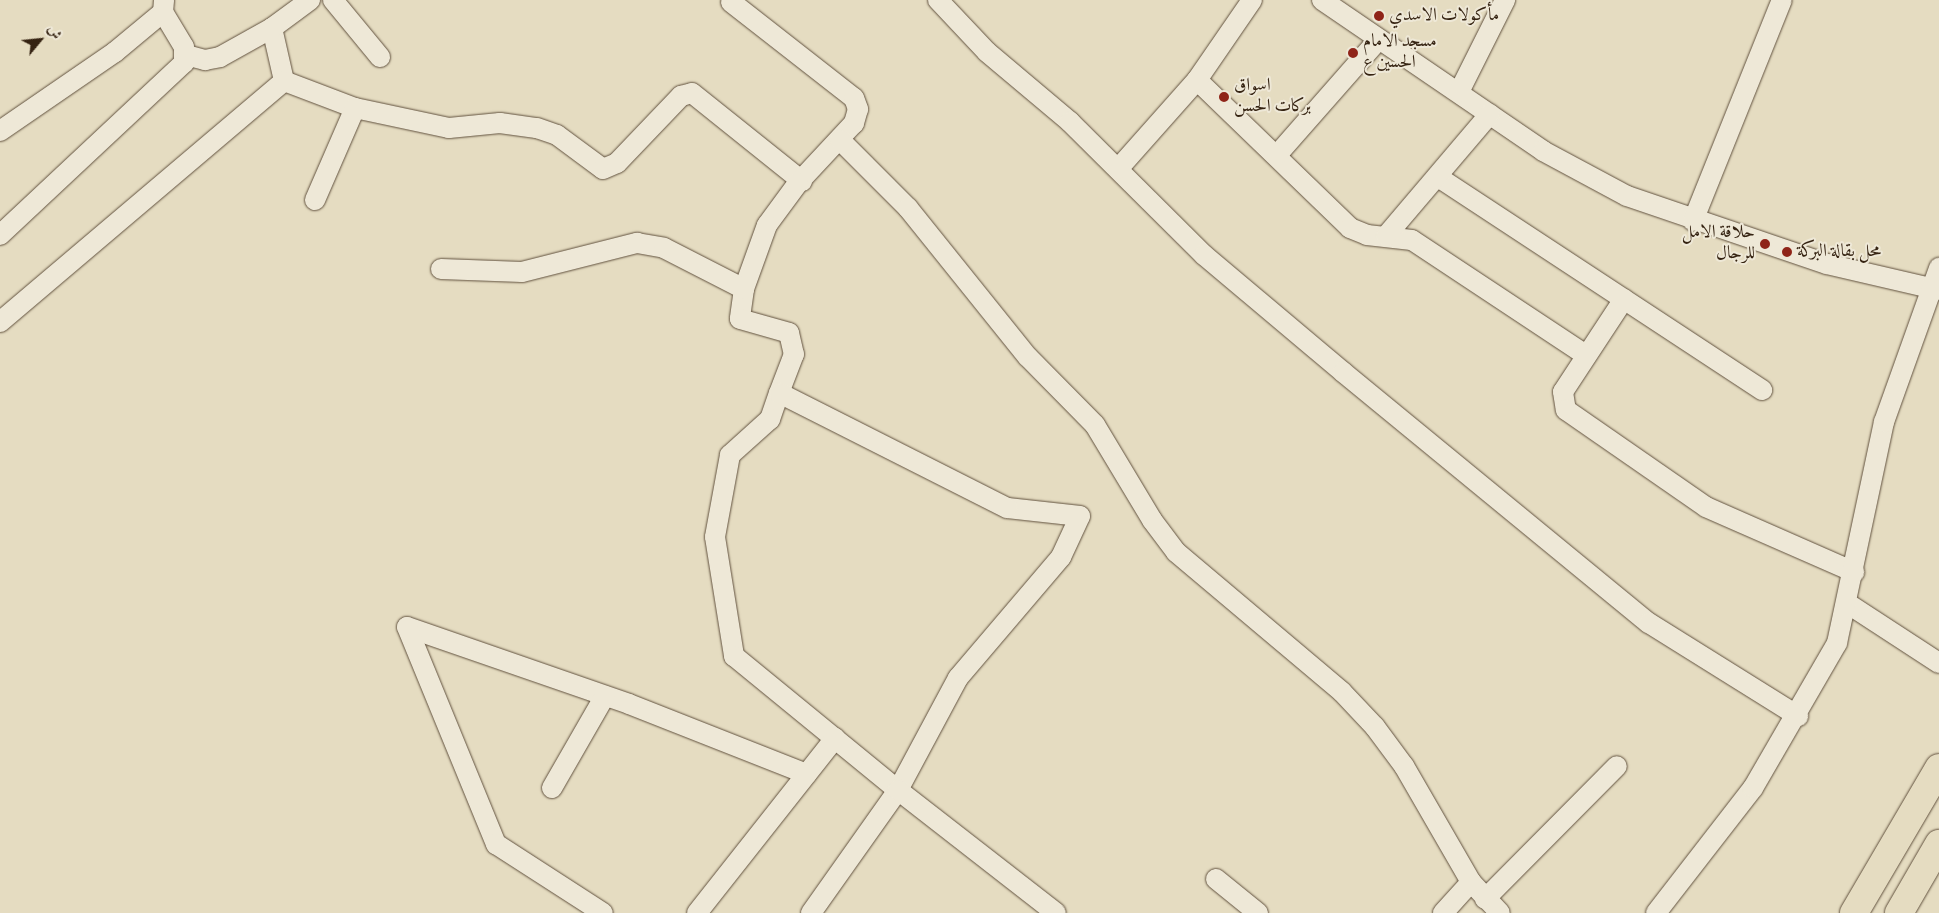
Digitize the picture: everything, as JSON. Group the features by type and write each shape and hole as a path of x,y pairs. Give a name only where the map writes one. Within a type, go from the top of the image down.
{"main road":[{"path":"1854,913 1939,768"},
{"path":"1899,913 1939,844"}],"street":[{"path":"186,56 205,60 220,57 272,28 310,0"},
{"path":"333,0 380,56"},
{"path":"938,0 987,52 1118,169 1226,274 1628,607 1798,716"},
{"path":"1118,169 1197,80 1252,0"},
{"path":"1322,0 1490,114 1598,182 1693,221 1828,264 1935,289"},
{"path":"1459,92 1505,0"},
{"path":"1693,221 1782,0"},
{"path":"731,2 854,98 857,117 840,140 802,181 759,240 744,289 740,319 789,333 794,354 770,419 730,455 715,537 734,656 898,790 1056,913"},
{"path":"0,131 115,52 163,6 186,56 184,63 0,235"},
{"path":"272,28 284,81"},
{"path":"1277,155 1379,39"},
{"path":"1197,80 1277,155 1350,228 1386,236 1404,236 1420,244 1586,355"},
{"path":"284,81 355,108 449,128 500,124 537,128 557,135 603,169 617,163 681,96 692,93 802,181"},
{"path":"0,322 284,81"},
{"path":"315,200 355,108"},
{"path":"1386,236 1490,114"},
{"path":"840,140 908,208 1028,357 1095,425 1152,520 1176,552 1342,692 1375,728 1404,766 1471,882 1500,913"},
{"path":"1438,177 1762,390"},
{"path":"441,269 522,272 638,243 664,248 744,289"},
{"path":"1656,913 1728,823 1798,716 1837,643 1854,572 1884,422 1935,289 1939,268"},
{"path":"1624,299 1563,392 1563,405 1570,414 1706,507 1854,572"},
{"path":"779,393 1007,508 1080,516 1062,557 958,678 898,790 811,913"},
{"path":"1847,603 1939,663"},
{"path":"592,910 496,844 407,627 605,696 807,774"},
{"path":"552,788 605,696"},
{"path":"697,913 835,738"},
{"path":"1485,899 1617,766"},
{"path":"1216,878 1258,913"},
{"path":"1444,913 1471,882"}],"place":[{"name":"مأكولات الاسدي","path":"1379,16"},
{"name":"مسجد الامام الحسين ع","path":"1353,53"},
{"name":"اسواق بركات الحسن","path":"1224,97"},
{"name":"حلاقة الامل للرجال","path":"1765,244"},
{"name":"محل بقالة البركة","path":"1787,252"}]}
